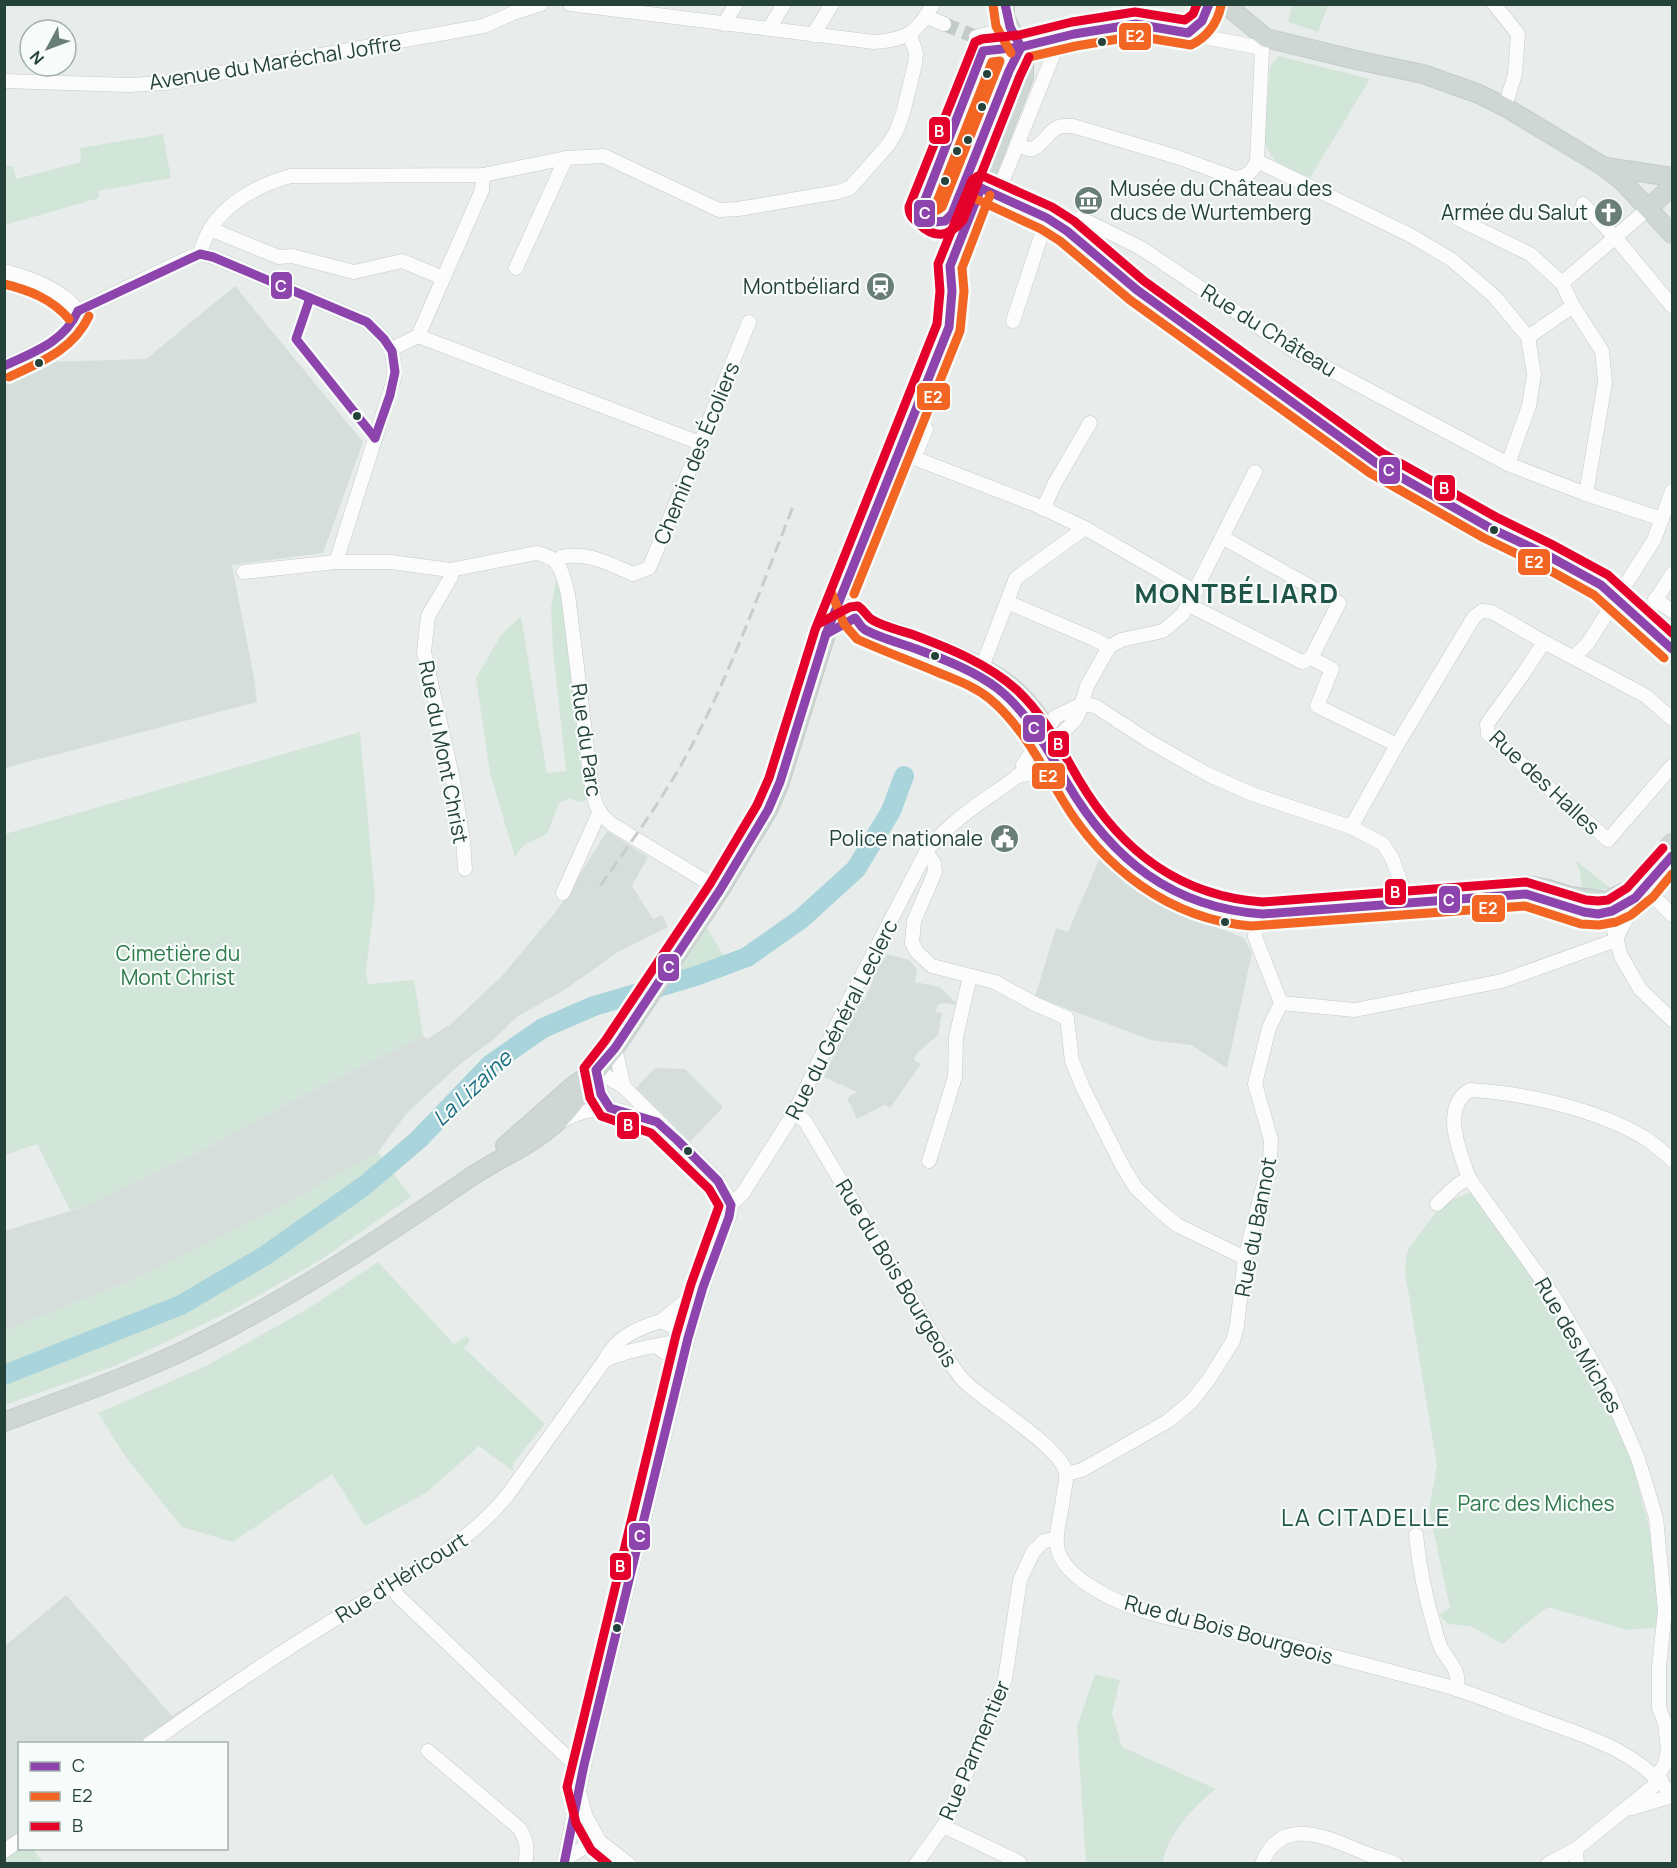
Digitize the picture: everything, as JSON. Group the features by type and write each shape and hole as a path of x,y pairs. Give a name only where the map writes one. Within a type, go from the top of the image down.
{"main road":[{"path":"4,1422 120,1379 193,1346 281,1299 375,1241 473,1175 526,1144 556,1123 583,1094 596,1070 615,1048 720,890 768,810 780,782 826,634 949,327 952,291 950,266 989,192 1024,77 1024,55 1005,17 1005,4"},
{"path":"1225,4 1264,43 1423,74 1479,94 1603,166 1622,181 1672,234"},
{"path":"1603,166 1672,177"},
{"path":"1649,208 1672,186"},
{"path":"843,589 855,618 982,667 1009,686 1026,702 1050,735 1069,770 1104,824 1142,861 1162,874 1192,890 1227,902 1245,906 1336,902 1405,894 1527,885 1570,896 1606,901 1621,896 1638,881 1672,843"},
{"path":"826,634 855,618"},
{"path":"473,1175 574,1085 596,1070"}],"street":[{"name":"Avenue du Maréchal Joffre","path":"4,81 129,85 164,83 484,26 541,4"},
{"path":"570,4 874,42 895,41 910,35 930,11 944,24"},
{"path":"724,24 736,4"},
{"path":"769,29 784,4"},
{"path":"813,34 832,4"},
{"path":"1188,33 1200,25 1207,16 1209,4"},
{"path":"1494,4 1518,34 1515,74 1505,108"},
{"path":"976,36 991,33 1016,40 1060,38 1136,24 1264,43 1257,161 1254,170 1249,174 1235,178 1177,157 1073,126 1057,127 1034,149 1017,144"},
{"path":"200,254 210,229 223,213 248,192 291,176 483,175 566,158 604,156 719,210 738,209 838,192 850,188 888,145 899,124 916,53 910,35"},
{"path":"1060,38 1017,144 989,192 1047,218 1067,231 1137,290 1342,438"},
{"path":"516,268 566,158"},
{"path":"1257,161 1410,235 1452,260 1494,296 1528,337 1534,374 1532,392 1508,464 1586,494 1662,519"},
{"path":"392,349 418,336 482,190 483,175"},
{"path":"1583,204 1616,237 1672,306"},
{"path":"1562,283 1649,208"},
{"path":"1013,321 1047,218"},
{"name":"Rue du Château","path":"1067,231 1080,218 1132,243 1167,264 1293,350 1508,464"},
{"path":"1458,219 1530,254 1562,283 1573,306 1602,351 1605,382 1586,494"},
{"path":"210,229 279,257 292,255 354,272 402,261 442,278"},
{"path":"4,366 56,340 70,327 78,311 200,254 213,257 367,322 392,349 394,379 336,562"},
{"path":"4,271 36,282 62,295 78,311"},
{"path":"1528,337 1573,306"},
{"name":"Chemin des Écoliers","path":"557,562 561,557 590,556 633,573 649,568 687,480 749,322"},
{"path":"418,336 700,443"},
{"path":"916,410 926,429 914,458 1085,528 1196,592"},
{"path":"1043,509 1055,483 1090,423"},
{"path":"1376,463 1490,528 1555,559 1601,585 1672,649"},
{"path":"1256,472 1189,605 1177,621 1163,631 1121,639 1109,647 1087,686 1082,704 1095,706 1152,743 1209,775 1252,794 1351,827 1383,844 1392,858 1405,894"},
{"path":"1574,657 1588,643 1654,540 1672,490"},
{"path":"982,667 1016,578 1085,528"},
{"path":"1189,605 1302,662 1311,658 1339,603 1222,537"},
{"path":"244,572 336,562 391,562 450,570 536,553 546,555 557,562"},
{"name":"Rue du Parc","path":"557,562 568,594 588,761 595,804 599,813 613,825 720,890"},
{"name":"Rue du Mont Christ","path":"450,570 451,577 428,616 424,652 453,780 465,869"},
{"path":"1642,621 1672,574"},
{"path":"1655,599 1672,611"},
{"path":"1007,602 1109,647"},
{"path":"1351,827 1397,744 1474,617 1482,611 1491,612 1646,696 1672,719"},
{"name":"Rue des Halles","path":"1544,642 1487,724 1488,735 1608,840 1672,766"},
{"path":"1311,658 1332,669 1317,706 1397,744"},
{"name":"Rue du Général Leclerc","path":"564,1861 584,1765 688,1338 702,1287 729,1217 731,1205 743,1192 794,1113 841,1016 926,852 936,839 962,817 1015,777 1050,735 1055,717 1082,704"},
{"name":"Rue du Général Leclerc","path":"1015,777 1051,769 1069,770"},
{"path":"563,893 599,813"},
{"path":"926,852 934,863 935,872 914,921 912,943 916,952 932,966 995,982 1067,1018 1072,1061 1083,1088 1136,1188 1177,1225 1245,1258"},
{"path":"1638,881 1672,915"},
{"path":"1264,906 1263,914 1255,930 1260,952 1281,1003 1355,1010 1502,981 1616,940 1622,924 1631,912 1641,902 1655,896"},
{"path":"1606,901 1622,956 1640,989 1672,1020"},
{"path":"929,1161 955,1077 957,1037 970,976"},
{"name":"Rue du Bannot","path":"1066,1473 1082,1470 1168,1421 1191,1402 1233,1341 1245,1258 1270,1160 1271,1140 1255,1084 1269,1029 1281,1003"},
{"path":"615,1048 624,1087"},
{"path":"596,1070 624,1087 718,1181 731,1205"},
{"path":"596,1070 601,1094 610,1108"},
{"name":"Rue des Miches","path":"1664,1771 1668,1750 1665,1723 1659,1708 1659,1668 1664,1602 1656,1518 1636,1456 1608,1389 1555,1298 1469,1178 1453,1116 1455,1107 1463,1094 1470,1090 1527,1095 1621,1125 1646,1139 1672,1160"},
{"path":"556,1123 589,1110 610,1108 657,1122"},
{"name":"Rue du Bois Bourgeois","path":"794,1113 805,1121 944,1354 964,1381 1008,1414 1055,1455 1066,1473"},
{"path":"1437,1204 1457,1185 1469,1178"},
{"name":"Rue du Général Leclerc","path":"661,1322 702,1287"},
{"path":"661,1322 678,1329 688,1338"},
{"name":"Rue d'Héricourt","path":"150,1742 257,1668 391,1586 471,1533 497,1509 605,1360 611,1348 636,1330 661,1322"},
{"path":"605,1360 643,1347 688,1338"},
{"path":"656,1346 669,1355 681,1371"},
{"path":"1055,1539 1066,1473"},
{"path":"1416,1535 1428,1608 1441,1647 1459,1678 1457,1689"},
{"name":"Rue du Bois Bourgeois","path":"1055,1539 1060,1555 1069,1570 1110,1597 1146,1612 1304,1649 1457,1689 1609,1745 1664,1771 1672,1795"},
{"name":"Rue Parmentier","path":"916,1863 943,1826 1005,1679 1020,1580 1033,1552 1044,1541 1055,1539"},
{"path":"391,1586 399,1597 570,1761 584,1765"},
{"path":"428,1752 519,1828 525,1837 528,1851 525,1863"},
{"path":"1548,1863 1576,1849 1624,1811 1664,1771"},
{"path":"579,1789 586,1817 600,1842"},
{"path":"1624,1811 1672,1795"},
{"path":"943,1826 1019,1862"},
{"path":"571,1828 600,1842 630,1863"},
{"path":"1262,1863 1267,1852 1278,1841 1293,1834 1311,1834 1335,1840 1396,1863"},
{"path":"4,1851 18,1841"},
{"path":"564,1861 588,1845 600,1842"},
{"path":"1576,1849 1577,1863"}],"shaded area":[{"path":"235,286 363,442 323,553 232,565 257,702 5,768 5,381 42,362 146,359"},
{"path":"607,831 648,857 632,886 653,919 662,915 668,927 618,952 566,989 518,1016 494,1039 459,1065 407,1113 378,1152 271,1212 130,1281 5,1330 5,1231 85,1206 207,1148 288,1103 423,1036 427,1039 451,1024 502,976 558,909"},
{"path":"1102,853 1130,875 1131,879 1142,883 1170,909 1244,938 1252,953 1227,1068 1191,1045 1151,1040 1035,997 1056,928 1068,932"},
{"path":"887,954 909,960 917,969 915,982 940,987 958,1005 943,1003 937,1005 936,1012 942,1013 938,1035 918,1052 914,1060 921,1064 890,1108 885,1105 857,1119 847,1098 857,1092 824,1077 859,999 864,1001 872,983 870,981"},
{"path":"655,1068 685,1069 723,1107 690,1142 636,1088"},
{"path":"66,1595 172,1716 218,1686 224,1697 163,1742 18,1742 18,1849 5,1859 5,1646"}],"green space":[{"path":"1292,5 1328,5 1318,32 1288,22"},
{"path":"1279,56 1370,79 1310,178 1275,161 1264,143 1270,66"},
{"path":"163,134 171,178 98,191 99,198 5,225 5,166 13,166 16,179 81,162 80,148"},
{"path":"556,581 559,582 588,800 577,802 571,798 559,803 547,834 524,845 515,857 490,773 476,678 501,635 521,616 547,773 566,771 553,649 551,607"},
{"name":"Cimetière du Mont Christ","path":"360,732 375,898 366,970 368,984 414,980 423,1036 288,1103 207,1148 85,1206 70,1210 37,1144 5,1155 5,834"},
{"path":"1575,860 1610,888 1594,891 1582,889 1580,872"},
{"path":"707,928 724,957 712,963 679,971"},
{"path":"378,1152 411,1197 322,1259 233,1310 117,1365 5,1405 5,1330 130,1281 271,1212"},
{"name":"Parc des Miches","path":"1474,1191 1561,1316 1591,1368 1630,1454 1649,1528 1659,1583 1660,1627 1628,1630 1548,1607 1503,1644 1470,1626 1448,1624 1439,1615 1450,1608 1429,1510 1437,1465 1405,1272 1406,1257 1409,1248 1442,1204"},
{"path":"378,1262 454,1344 467,1336 470,1340 464,1348 545,1424 514,1462 513,1471 479,1446 426,1493 365,1526 332,1474 233,1542 182,1527 125,1456 98,1413 206,1366 309,1308"},
{"path":"1095,1674 1120,1680 1112,1713 1122,1747 1216,1789 1182,1822 1169,1843 1163,1863 1086,1863 1077,1727"},
{"path":"18,1849 34,1850 43,1863 5,1863 4,1859"}],"waterway":[{"name":"La Lizaine","path":"4,1375 181,1305 266,1255 364,1186 418,1140 491,1064 543,1028 594,1006 696,976 747,957 801,919 856,869 891,811 904,776"}],"tunnel":[{"path":"944,24 976,37"},
{"path":"1342,438 1376,463"}],"railway":[{"path":"600,886 644,824 684,760 700,729 743,634 794,504"}],"transit line":[{"name":"C","path":"1005,4 1010,27 1021,47"},
{"name":"B","path":"1029,57 963,220 946,233 930,232 913,218 909,207 975,42 1135,12 1185,20 1193,14 1197,4"},
{"name":"C","path":"1021,47 1074,34 1136,24 1188,33 1202,21 1209,4"},
{"name":"E2","path":"993,5 996,26 1011,53"},
{"name":"E2","path":"1029,57 1136,36 1191,45 1210,29 1217,19 1221,6"},
{"name":"C","path":"1021,47 1009,71 952,214 945,221 934,222 921,210 983,51 1021,47"},
{"name":"E2","path":"1000,61 942,207 938,210 935,207 992,62 1000,61"},
{"name":"B","path":"608,1864 591,1850 576,1823 567,1787 676,1335 691,1284 719,1206 709,1189 651,1133 601,1116 590,1098 584,1068 605,1041 710,884 757,805 769,778 815,630 937,324 940,291 938,264 972,180 978,176 985,177 1052,207 1074,221 1144,281 1382,453 1496,517 1608,575 1672,633"},
{"name":"C","path":"564,1864 584,1765 688,1338 731,1205 718,1181 657,1122 610,1108 601,1094 596,1070 615,1048 720,890 768,810 780,782 826,634 949,327 952,291 950,266 981,188 1047,218 1067,231 1137,290 1376,463 1490,528 1545,554 1601,585 1672,649"},
{"name":"E2","path":"854,594 960,331 964,291 962,268 990,195"},
{"name":"E2","path":"976,199 1041,229 1060,241 1130,300 1370,473 1484,538 1594,595 1664,658"},
{"name":"C","path":"78,311 200,254 213,257 367,322 392,351 395,372 390,395 375,438"},
{"name":"E2","path":"4,284 40,296 69,319"},
{"name":"C","path":"310,298 296,339 375,438"},
{"name":"C","path":"4,366 47,345 65,331 78,311"},
{"name":"E2","path":"9,377 55,354 74,338 89,316"},
{"name":"E2","path":"832,594 844,624 857,639 965,684 990,699 1021,733 1062,799 1097,847 1141,886 1193,913 1251,926 1525,906 1581,924 1599,925 1616,922 1631,915 1653,897 1672,874"},
{"name":"B","path":"820,623 850,607 858,606 875,622 942,646 994,672 1017,690 1036,710 1096,805 1134,848 1155,865 1179,879 1233,898 1263,902 1526,882 1586,900 1608,900 1627,888 1663,848"},
{"name":"C","path":"826,634 855,618 869,632 949,662 997,688 1028,720 1085,810 1125,857 1148,875 1173,890 1201,902 1231,910 1263,914 1526,894 1584,912 1598,914 1612,911 1635,898 1672,856"}],"place":[{"name":"Musée du Château des ducs de Wurtemberg","path":"1089,200"},
{"name":"Armée du Salut","path":"1609,212"},
{"name":"Montbéliard","path":"881,286"},
{"name":"Police nationale","path":"1004,838"}],"district":[{"name":"MONTBÉLIARD","path":"1237,592"},
{"name":"LA CITADELLE","path":"1366,1516"}]}
